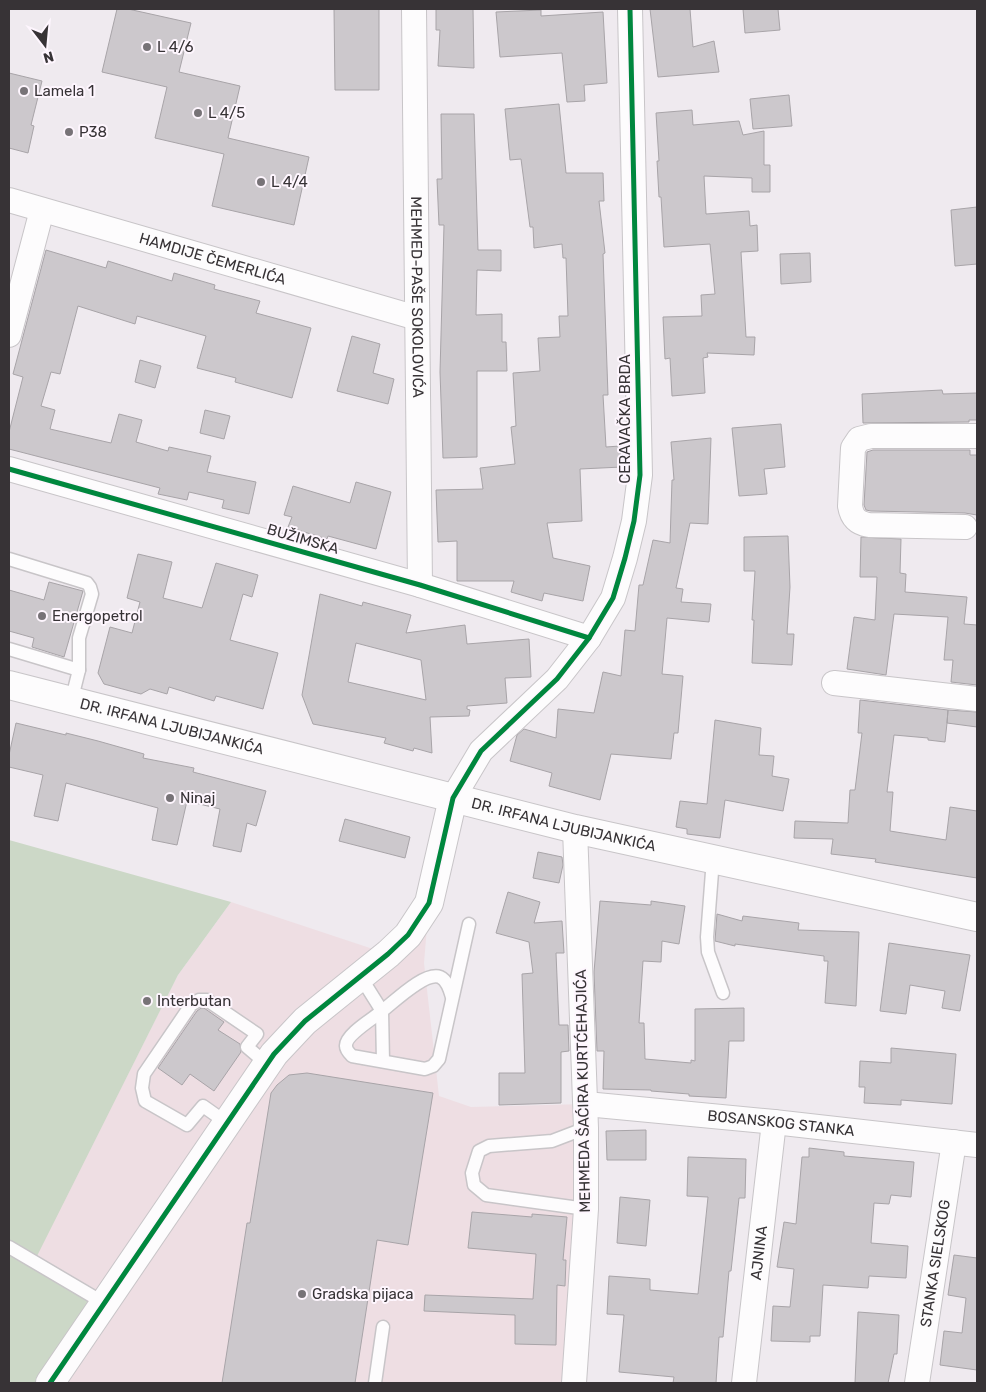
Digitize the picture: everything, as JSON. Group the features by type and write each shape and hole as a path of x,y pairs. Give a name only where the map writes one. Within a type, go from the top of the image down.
{"main road":[{"name":"DR. IRFANA LJUBIJANKIĆA","path":"9,686 575,829 977,917"},
{"path":"50,1383 274,1054 304,1021 388,954 408,935 429,903 453,798"}],"street":[{"name":"MEHMED-PAŠE SOKOLOVIĆA","path":"414,9 420,585"},
{"name":"CERAVAČKA BRDA","path":"453,798 482,751 557,679 589,638 613,598 634,521 640,475 630,9"},
{"name":"HAMDIJE ČEMERLIĆA","path":"9,200 417,318"},
{"path":"9,335 42,210"},
{"path":"965,527 869,525 860,523 851,512 850,506 853,448 859,439 871,436 977,436"},
{"name":"BUŽIMSKA","path":"9,469 420,585 589,638"},
{"path":"834,683 977,699"},
{"name":"MEHMEDA ŠAĆIRA KURTĆEHAJIĆA","path":"574,1383 586,1209 586,1104 575,829"},
{"name":"BOSANSKOG STANKA","path":"586,1104 774,1122 977,1145"},
{"name":"AJNINA","path":"744,1383 774,1122"},
{"name":"STANKA SIELSKOG","path":"917,1383 954,1142"}],"lane":[{"path":"9,559 87,583 90,587 92,594 79,638 80,670 71,702"},
{"path":"9,649 80,670"},
{"path":"713,859 707,937 708,952 722,993"},
{"path":"452,997 447,984 441,977 434,976 422,980 349,1037 345,1044 346,1049 352,1056 425,1069 433,1066 438,1059 469,924"},
{"path":"360,976 382,1011 383,1061"},
{"path":"227,1123 203,1106 187,1125 145,1100 142,1088 144,1074 191,1005 199,1000 207,1000 257,1034 247,1047 267,1064"},
{"path":"586,1128 552,1141 489,1146 479,1151 472,1173 474,1186 486,1195 586,1209"},
{"path":"9,1248 104,1303"},
{"path":"375,1383 383,1327"}],"shaded area":[{"path":"231,902 388,954 429,903 424,963 439,1096 471,1107 586,1104 574,1383 50,1383 33,1262 178,975"}],"green space":[{"path":"9,840 231,902 178,975 34,1262 104,1303 50,1383 9,1383"}],"building":[{"path":"117,9 128,9 191,23 179,72 240,86 228,138 309,157 294,225 212,206 224,154 155,138 167,87 102,72"},
{"path":"334,9 379,9 379,90 335,90"},
{"path":"436,9 473,9 474,68 438,66 440,30 436,30"},
{"path":"650,9 690,9 693,47 714,41 719,72 658,77"},
{"path":"743,9 778,9 780,30 745,33"},
{"path":"541,10 541,16 603,12 607,83 584,85 585,101 567,102 562,53 500,57 496,12"},
{"path":"9,73 42,81 31,125 34,126 28,153 9,148"},
{"path":"789,95 792,126 753,129 750,99"},
{"path":"559,104 566,173 603,173 604,201 599,201 605,253 603,254 608,395 603,395 606,447 620,446 622,467 580,469 582,521 547,523 553,558 590,566 583,601 544,593 542,601 511,592 514,581 457,581 457,541 438,542 436,490 483,489 480,468 515,464 511,427 516,426 513,373 540,371 538,338 560,337 559,316 568,316 566,258 563,258 562,244 534,248 533,227 530,227 521,159 510,160 505,109"},
{"path":"692,110 693,125 739,121 743,135 764,131 764,165 770,165 770,192 752,192 752,178 704,176 706,214 749,211 750,226 757,225 758,251 741,252 746,337 755,337 754,355 707,353 708,357 703,358 705,393 672,396 670,358 665,359 663,317 702,316 701,295 715,294 710,244 664,247 661,197 659,197 656,113"},
{"path":"441,114 474,114 478,250 501,250 501,271 477,270 476,315 502,314 502,342 506,342 507,371 477,371 477,457 443,458 440,372 444,225 439,225 437,179 442,179"},
{"path":"977,207 977,264 955,266 951,210"},
{"path":"46,250 106,268 108,261 172,281 174,273 215,285 214,289 260,301 256,313 311,328 292,398 235,382 236,378 197,368 206,336 137,316 135,324 78,306 60,374 51,372 41,406 55,410 50,429 111,443 119,414 142,420 136,442 168,451 169,447 211,456 207,472 256,482 249,514 222,508 224,500 189,492 187,500 158,494 160,488 9,449 9,432 23,377 13,374"},
{"path":"810,253 811,282 781,284 780,254"},
{"path":"352,336 380,344 373,373 394,379 388,404 337,391"},
{"path":"140,360 161,366 155,388 135,382"},
{"path":"942,390 943,394 977,393 977,420 969,420 969,422 863,423 862,394"},
{"path":"205,410 230,416 224,439 200,433"},
{"path":"781,424 785,467 764,469 767,494 739,496 732,428"},
{"path":"711,438 708,524 690,523 676,588 683,589 681,602 711,604 709,622 667,618 662,674 683,676 678,733 674,733 671,759 611,754 600,800 549,786 552,773 510,761 517,735 524,729 556,738 558,709 594,713 603,672 621,676 625,630 635,631 639,585 643,585 653,540 670,543 672,480 674,480 671,442"},
{"path":"873,450 970,450 970,455 977,455 977,515 866,510 864,505 867,452"},
{"path":"356,482 391,492 376,549 328,536 327,539 288,527 292,517 284,515 293,486 350,503"},
{"path":"788,536 790,587 787,634 794,634 792,665 752,663 755,571 744,571 744,537"},
{"path":"861,537 901,539 900,573 906,574 905,592 967,597 964,624 977,625 977,685 951,682 953,660 944,660 948,617 894,614 886,675 847,669 854,617 875,620 877,577 860,577"},
{"path":"138,554 172,562 163,598 202,608 216,563 258,575 252,597 243,594 230,640 278,653 263,709 216,696 214,701 169,687 167,694 150,689 141,694 104,684 98,673 110,627 132,633 140,602 127,598"},
{"name":"Energopetrol","path":"49,582 83,591 64,657 32,647 34,638 9,631 9,590 44,600"},
{"path":"320,594 362,606 363,602 411,615 406,633 465,625 467,644 529,639 531,677 505,678 507,703 467,706 467,709 470,710 469,716 430,717 432,753 414,748 413,751 384,743 386,738 313,724 302,695","holes":["356,643 421,660 426,700 348,682"]},
{"path":"860,700 977,712 977,727 947,723 945,742 928,740 928,738 894,735 887,792 893,792 890,831 946,840 950,807 977,811 977,878 875,862 876,859 831,854 833,839 794,838 795,821 848,823 850,790 855,790 862,733 858,733"},
{"path":"715,720 761,728 759,755 774,756 772,776 789,779 783,811 725,800 720,838 687,834 687,829 676,827 680,801 707,804"},
{"path":"16,723 98,741 144,754 143,758 194,768 193,772 266,791 256,826 247,823 241,852 213,846 220,809 187,801 177,845 152,840 158,808 66,783 58,821 34,816 43,775 9,767 9,755"},
{"path":"345,819 410,837 405,858 339,841"},
{"path":"538,852 562,857 563,865 559,883 533,878"},
{"path":"508,892 540,902 534,923 562,921 564,953 556,953 559,1025 568,1025 569,1051 561,1052 561,1103 499,1105 499,1073 525,1073 522,974 533,973 529,942 496,933"},
{"path":"600,901 651,905 651,901 685,906 679,944 662,941 661,962 643,961 639,1023 644,1023 645,1059 691,1063 691,1060 695,1061 695,1009 744,1008 744,1041 729,1041 726,1098 689,1096 689,1094 651,1090 603,1089 604,1051 597,1051 594,972"},
{"path":"717,914 742,921 743,916 799,923 798,930 859,932 856,1006 825,1003 828,961 824,961 824,956 735,944 735,946 715,941"},
{"path":"889,943 970,955 960,1011 942,1008 945,991 910,985 906,1014 880,1011"},
{"path":"204,1008 224,1022 218,1030 240,1044 241,1052 214,1091 190,1074 182,1085 158,1068 197,1011"},
{"path":"891,1048 956,1054 952,1104 901,1100 901,1105 864,1103 865,1087 859,1087 860,1061 891,1063"},
{"path":"307,1073 433,1093 408,1245 377,1240 355,1383 222,1383 247,1223 250,1223 271,1093 289,1075"},
{"path":"646,1130 646,1160 607,1160 606,1131"},
{"path":"809,1148 844,1152 844,1156 914,1162 911,1197 891,1195 889,1204 874,1203 871,1243 908,1246 906,1278 869,1276 868,1288 823,1285 820,1336 810,1336 810,1342 771,1341 773,1306 790,1307 794,1269 777,1267 784,1222 796,1224 802,1157 809,1157"},
{"path":"688,1157 746,1159 745,1198 739,1198 731,1271 729,1271 723,1337 719,1337 716,1383 673,1383 674,1377 619,1372 624,1315 607,1314 609,1276 650,1279 650,1290 698,1294 708,1197 687,1196"},
{"path":"620,1197 650,1200 646,1246 617,1243"},
{"path":"472,1212 532,1217 532,1214 567,1217 563,1260 566,1260 565,1286 557,1285 556,1345 515,1344 515,1315 424,1311 425,1295 533,1299 536,1254 468,1248"},
{"path":"954,1255 977,1258 977,1370 940,1365 944,1331 962,1333 966,1298 948,1295"},
{"path":"858,1312 899,1315 897,1354 894,1354 888,1383 855,1383"}],"cycle path":[{"path":"50,1383 274,1054 305,1021 388,954 408,935 429,903 453,798 481,751 557,679 589,638 613,598 634,521 640,475 630,9"},
{"path":"9,469 420,585 589,638"}],"place":[{"name":"L 4/6","path":"147,47"},
{"name":"Lamela 1","path":"24,91"},
{"name":"L 4/5","path":"198,113"},
{"name":"P38","path":"69,132"},
{"name":"L 4/4","path":"261,182"},
{"name":"Energopetrol","path":"42,616"},
{"name":"Ninaj","path":"170,798"},
{"name":"Interbutan","path":"147,1001"},
{"name":"Gradska pijaca","path":"302,1294"}]}
